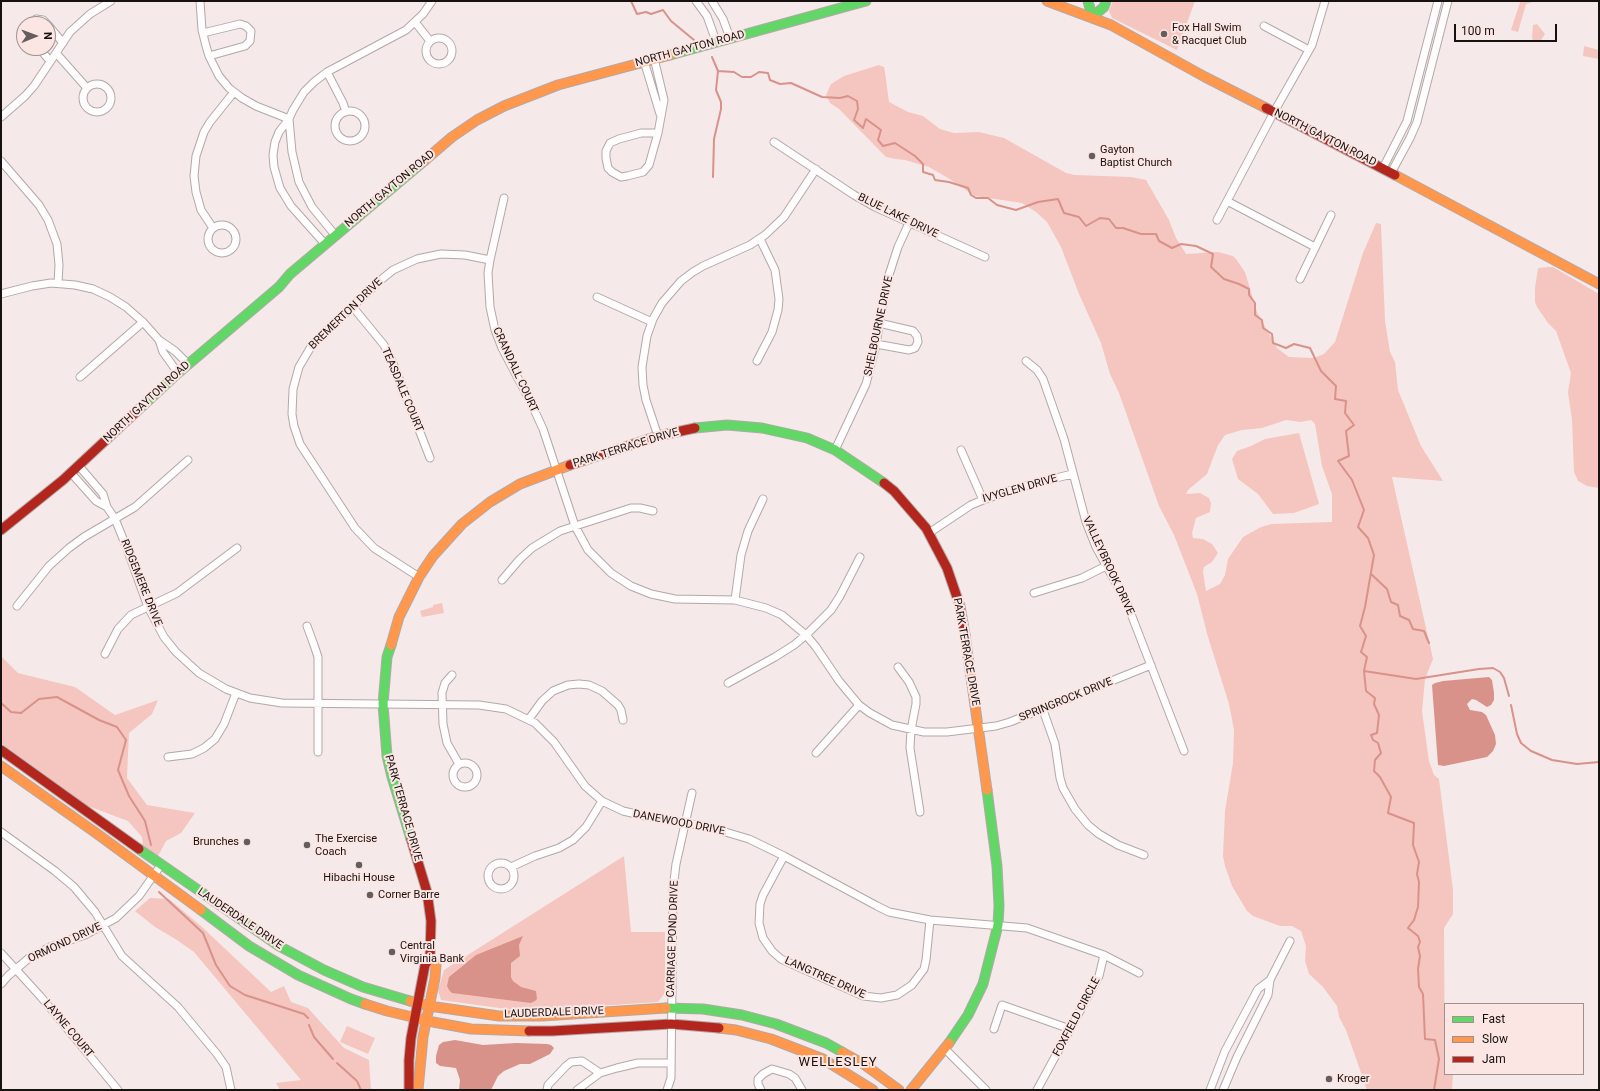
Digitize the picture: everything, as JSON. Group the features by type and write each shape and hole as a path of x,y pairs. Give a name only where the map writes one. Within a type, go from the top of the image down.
{"street":[{"path":"87,88 56,53 70,32 85,18 111,1"},
{"path":"200,1 203,33 209,56 219,76 234,92 256,106 289,119"},
{"path":"335,235 312,207 299,182 292,152 289,119 292,110 304,92 314,82 327,72 396,36 415,22 432,1"},
{"path":"696,1 707,16 716,41"},
{"path":"712,1 723,18 730,38"},
{"name":"NORTH GAYTON ROAD","path":"1,530 79,466 178,373 279,287 290,274 335,235 452,137 477,120 532,94 654,58 866,1"},
{"name":"NORTH GAYTON ROAD","path":"1047,1 1111,25 1205,77 1383,168 1599,284"},
{"path":"1088,1 1092,17 1104,7 1106,1"},
{"path":"1217,220 1274,112 1309,50 1318,30 1325,1"},
{"path":"1383,168 1407,121 1438,1"},
{"path":"1391,173 1417,122 1448,1"},
{"path":"415,22 430,41"},
{"path":"203,33 240,24 246,26 250,31 250,41 245,46 209,56"},
{"path":"1264,26 1309,50"},
{"path":"56,34 63,42"},
{"path":"46,56 50,61"},
{"path":"1,117 25,96 54,56"},
{"path":"654,58 664,94 658,133 650,165 643,172 621,177 608,168 606,154 610,143 642,133 658,133"},
{"path":"644,61 660,115"},
{"path":"327,72 346,112"},
{"path":"97,84 107,88 111,98 107,108 97,112 87,108 83,98 87,88 97,84"},
{"path":"213,228 201,210 196,192 194,176 196,156 204,132 234,92"},
{"path":"346,112 357,114 364,122 363,134 354,141 343,139 336,130 337,119 346,112"},
{"path":"289,119 283,125 275,142 273,155 276,178 291,206 325,244"},
{"name":"BLUE LAKE DRIVE","path":"774,142 875,207 985,258"},
{"path":"1,161 39,205 48,220 57,244 59,260 58,283"},
{"path":"658,436 646,400 642,378 643,355 652,322 666,297 681,281 693,272 760,239 774,228 784,217 816,169"},
{"name":"CRANDALL COURT","path":"504,198 490,260 488,291 495,330 502,348 532,405 581,539 595,558 611,573 632,586 651,594 675,599 736,600"},
{"path":"1227,201 1315,247"},
{"path":"1300,279 1331,215"},
{"name":"SHELBOURNE DRIVE","path":"835,450 866,384 876,344 891,266 910,223"},
{"path":"757,361 772,332 778,310 779,299 775,270 760,239"},
{"name":"BREMERTON DRIVE","path":"419,576 374,548 355,528 300,444 294,426 292,404 293,390 299,368 312,345 352,306 394,270 417,259 429,256 452,254 490,260"},
{"path":"1,294 32,286 58,283 85,287 105,294 126,307 143,322 158,340 163,352 178,373"},
{"path":"597,297 652,322"},
{"name":"TEASDALE COURT","path":"352,306 384,345 393,363 430,458"},
{"path":"80,377 143,322"},
{"path":"876,344 909,350 915,348 918,342 917,336 913,331 879,323"},
{"path":"158,340 175,351 188,364"},
{"name":"VALLEYBROOK DRIVE","path":"1026,361 1037,370 1043,379 1056,414 1086,522 1096,547 1108,565 1126,601 1184,751"},
{"name":"PARK TERRACE DRIVE","path":"409,1090 409,1060 415,1018 425,965 430,958 430,921 427,892 387,756 383,704 385,675 391,642 399,617 419,576 445,542 479,510 520,484 556,470 658,436 697,428 739,426 762,428 789,433 835,450 866,468 894,491 910,508 929,533 948,568 960,606 998,872 998,925 990,964 976,999 962,1025 945,1049 911,1090"},
{"path":"961,450 983,500"},
{"path":"17,606 49,566 69,548 84,537 115,520 135,506 188,460"},
{"name":"RIDGEMERE DRIVE","path":"79,466 103,494 107,507 115,520 148,607 164,637 184,660 213,682 236,693 272,702 383,704"},
{"name":"RIDGEMERE DRIVE","path":"71,473 96,502 107,507"},
{"name":"IVYGLEN DRIVE","path":"929,533 965,508 983,500 1017,488 1072,474"},
{"path":"736,600 740,555 748,531 763,499"},
{"path":"502,580 520,558 532,548 560,532 631,508 640,508 653,511"},
{"path":"105,654 118,629 131,615 177,593 237,548"},
{"path":"728,682 775,657 794,645 806,635 831,610 860,557"},
{"path":"1034,593 1082,578 1108,565"},
{"name":"SPRINGROCK DRIVE","path":"736,600 766,608 782,615 806,635 839,681 859,705 892,725 911,730 931,733 996,726 1043,710 1151,665"},
{"path":"307,626 318,657 318,752"},
{"path":"898,667 909,682 916,697 911,730 911,760 920,812"},
{"path":"452,675 443,686 442,724 451,752 459,764"},
{"path":"529,719 542,701 553,692 568,685 579,684 602,691 618,705 621,710 623,720"},
{"path":"168,757 192,754 204,748 215,739 224,724 236,693"},
{"name":"DANEWOOD DRIVE","path":"383,704 479,705 506,709 529,719 546,733 585,786 602,801 630,814 686,822 749,839 877,906 902,915 930,920 998,925"},
{"path":"816,753 859,705"},
{"path":"1043,710 1055,744 1063,788 1075,810 1088,825 1099,834 1118,845 1144,855"},
{"name":"LAUDERDALE DRIVE","path":"1,750 240,920 305,961 363,987 429,1006 481,1014 516,1016 671,1008 736,1014 776,1024 802,1033 847,1054 883,1077 899,1090"},
{"name":"LAUDERDALE DRIVE","path":"1,766 96,833 249,946 298,975 351,999 387,1011 426,1021 471,1028 524,1032 671,1024 708,1026 736,1030 771,1039 823,1059 873,1090"},
{"name":"CARRIAGE POND DRIVE","path":"667,1090 671,1078 673,889 692,793"},
{"path":"511,868 536,856 559,848 573,840 586,827 602,801"},
{"path":"1,832 74,887 90,906 122,956 178,1007 217,1054 226,1068 231,1090"},
{"name":"LANGTREE DRIVE","path":"784,856 763,895 760,904 759,923 763,938 772,951 781,959 796,966 869,997 881,998 897,995 912,985 924,969 930,920"},
{"name":"ORMOND DRIVE","path":"1,984 16,969 40,952 84,935 102,926 126,910 139,896 161,865"},
{"path":"998,925 1027,928 1104,955 1139,972"},
{"path":"1224,1090 1237,1057 1268,995 1270,980 1290,941"},
{"name":"LAYNE COURT","path":"1,953 77,1039 118,1090"},
{"name":"FOXFIELD CIRCLE","path":"1037,1090 1099,976 1104,955"},
{"name":"PARK TERRACE DRIVE","path":"418,1090 423,1037 436,966 430,958"},
{"path":"1210,1090 1225,1052 1258,989 1270,980"},
{"path":"994,1029 1002,1005 1070,1029"},
{"path":"945,1049 986,1090"},
{"path":"547,1090 548,1085 571,1062 582,1061 600,1073"},
{"path":"577,1090 600,1073 638,1063 671,1063"},
{"path":"761,1090 758,1084 758,1079 772,1069 789,1074 795,1078 802,1090"}],"shaded area":[{"name":"Fox Hall Swim & Racquet Club","path":"1113,1 1195,1 1177,50 1112,18 1109,11"},
{"path":"1536,1 1526,4 1518,32 1511,30 1520,2"},
{"path":"1537,24 1545,34 1541,40 1533,41 1533,25"},
{"path":"1584,46 1599,50 1599,59 1583,56"},
{"path":"879,65 884,67 889,102 908,112 923,116 940,129 954,133 979,132 1004,138 1066,173 1075,175 1131,177 1146,180 1169,220 1176,238 1186,254 1218,252 1233,256 1236,259 1245,272 1257,312 1277,348 1289,357 1314,358 1324,354 1335,342 1363,253 1376,223 1381,224 1385,321 1390,352 1395,362 1398,390 1421,446 1443,481 1392,477 1433,659 1425,679 1422,711 1429,761 1434,775 1439,779 1453,890 1453,914 1444,928 1444,1075 1453,1075 1452,1090 1367,1090 1346,1030 1339,1017 1337,1006 1323,987 1309,974 1305,961 1306,946 1301,931 1292,926 1280,926 1253,916 1247,911 1232,886 1223,856 1225,811 1233,763 1234,730 1229,704 1208,637 1197,594 1174,535 1159,506 1119,393 1110,374 1101,343 1079,294 1061,247 1047,222 1036,212 1022,203 975,196 929,167 905,160 886,157 839,109 830,103 826,95 831,84 844,76","holes":["1286,420 1301,422 1311,420 1315,424 1322,466 1332,494 1332,522 1272,524 1261,527 1243,537 1228,559 1225,575 1220,584 1206,591 1203,572 1204,567 1212,562 1218,553 1212,544 1203,539 1193,538 1192,533 1196,518 1210,512 1211,503 1209,498 1200,493 1186,494 1188,490 1207,474 1218,445 1225,435 1242,430 1262,428"]},
{"path":"1553,267 1599,294 1599,488 1587,486 1578,481 1574,472 1572,420 1568,392 1571,373 1556,331 1548,323 1535,302 1535,288 1538,268"},
{"path":"1299,433 1319,504 1294,513 1273,514 1258,494 1238,479 1232,459 1237,451 1265,439"},
{"path":"442,603 444,613 422,617 420,611"},
{"path":"1,656 18,673 75,687 115,715 158,700 152,714 129,733 127,778 147,805 195,813 181,833 166,841 158,856 143,845 142,837 128,821 88,806 1,743"},
{"path":"1489,677 1492,680 1494,693 1494,700 1491,705 1487,707 1472,699 1467,704 1470,710 1482,712 1486,715 1495,735 1496,744 1493,751 1487,757 1444,766 1438,765 1432,685 1443,681"},
{"path":"624,856 631,932 665,932 665,993 658,1002 521,1011 441,1000 438,990 444,970"},
{"path":"150,898 169,899 202,927 271,992 284,986 291,1002 308,1008 344,1048 369,1060 371,1090 280,1090 276,1083 301,1080 194,952 155,927 135,911"},
{"path":"523,936 519,945 520,956 511,963 511,977 513,981 521,987 536,991 537,999 535,1001 531,1003 452,993 449,990 447,986 449,977 476,955"},
{"path":"347,1026 375,1038 368,1054 340,1042"},
{"path":"455,1040 483,1045 516,1043 547,1044 554,1048 550,1054 530,1064 520,1064 504,1071 498,1076 491,1090 459,1090 460,1080 456,1068 440,1066 436,1063 439,1045 443,1042"}],"waterway":[{"path":"631,1 637,14 646,12 651,14 663,10 671,21 694,40"},
{"path":"712,57 718,71 716,90 721,102 721,109 714,139 713,177"},
{"path":"718,71 734,72 742,77 751,77 759,72 768,73 770,80 780,84 791,83 822,97 840,98 848,96 857,101 858,109 854,120 863,128 866,119 881,130 878,140 883,146 895,143 915,156 923,164 923,172 933,175 935,180 949,182 968,188 971,195 976,198 988,198 997,205 1016,210 1038,202 1058,199 1064,213 1079,217 1086,226 1100,218 1109,219 1116,228 1123,228 1141,234 1156,234 1159,241 1172,248 1181,244 1196,246 1213,254 1211,267 1224,279 1249,289 1249,295 1255,303 1255,315 1262,320 1263,328 1272,334 1273,343 1286,348 1294,344 1310,348 1321,371 1336,386 1335,399 1346,401 1345,413 1354,425 1346,431 1349,456 1338,461 1352,480 1364,510 1358,527 1368,538 1374,555 1365,607 1360,626 1366,636 1361,652 1367,657 1364,671 1366,691 1375,698 1374,704 1379,715 1377,733 1371,735 1373,740 1378,743 1381,753 1375,760 1374,771 1380,777 1391,797 1388,813 1414,823 1413,845 1419,862 1417,874 1419,882 1418,907 1414,920 1408,928 1418,936 1420,942 1418,947 1420,956 1418,969 1419,987 1423,994 1425,1039 1435,1040 1439,1059 1434,1090"},
{"path":"1371,574 1387,589 1391,602 1398,605 1400,616 1409,620 1413,629 1424,631 1429,643"},
{"path":"1364,671 1416,679 1493,668 1500,672 1504,678 1509,696"},
{"path":"1,703 11,712 21,713 39,699 57,697 99,720 117,727 126,740 118,770 129,796 145,821 151,845"},
{"path":"1511,705 1517,734 1521,743 1531,751 1552,760 1577,764 1599,762"},
{"path":"159,892 203,933 216,965 230,986 245,995 304,1014 308,1018"},
{"path":"309,1025 314,1037 333,1059"},
{"path":"337,1063 357,1081 361,1090"}],"traffic: fast":[{"path":"670,55 866,1"},
{"path":"1088,1 1092,17 1104,7 1106,1"},
{"path":"136,412 178,373 279,287 290,274 424,161"},
{"path":"695,428 727,425 762,428 807,438 835,450 884,483"},
{"path":"391,645 387,657 383,704 387,756 411,839"},
{"path":"949,1043 968,1015 983,984 998,925 999,906 997,866 987,790"},
{"path":"139,849 279,946 324,970 363,987 410,1001"},
{"path":"201,910 249,946 298,975 365,1004"},
{"path":"666,1008 703,1009 742,1015 776,1024 826,1043 842,1052"}],"traffic: slow":[{"path":"1047,1 1111,25 1205,77 1266,108"},
{"path":"424,161 452,137 477,120 504,106 558,85 670,55"},
{"path":"1395,175 1599,284"},
{"path":"391,645 399,617 419,577 433,556 462,524 490,502 520,484 570,465"},
{"path":"965,635 987,790"},
{"path":"1,766 201,910"},
{"path":"418,1090 423,1037 435,978 436,965 430,958"},
{"path":"410,1001 429,1006 499,1016 542,1016 666,1008"},
{"path":"365,1004 433,1022 471,1029 529,1031"},
{"path":"719,1028 736,1030 771,1039 823,1059 873,1090"},
{"path":"911,1090 949,1043"},
{"path":"842,1052 865,1065 899,1090"}],"traffic: jam":[{"path":"1266,108 1395,175"},
{"path":"1,530 63,480 136,412"},
{"path":"570,465 658,436 695,428"},
{"path":"884,483 894,491 926,528 947,568 960,606 965,635"},
{"path":"1,750 139,849"},
{"path":"409,1090 411,1038 425,965 430,958 431,921 427,892 411,839"},
{"path":"529,1031 671,1024 719,1028"}],"place":[{"name":"Fox Hall Swim & Racquet Club","path":"1164,34"},
{"name":"Gayton Baptist Church","path":"1092,156"},
{"name":"Brunches","path":"247,842"},
{"name":"The Exercise Coach","path":"307,845"},
{"name":"Hibachi House","path":"359,865"},
{"name":"Corner Barre","path":"370,895"},
{"name":"Central Virginia Bank","path":"392,952"},
{"name":"Kroger","path":"1329,1079"}],"district":[{"name":"WELLESLEY","path":"838,1063"}]}
